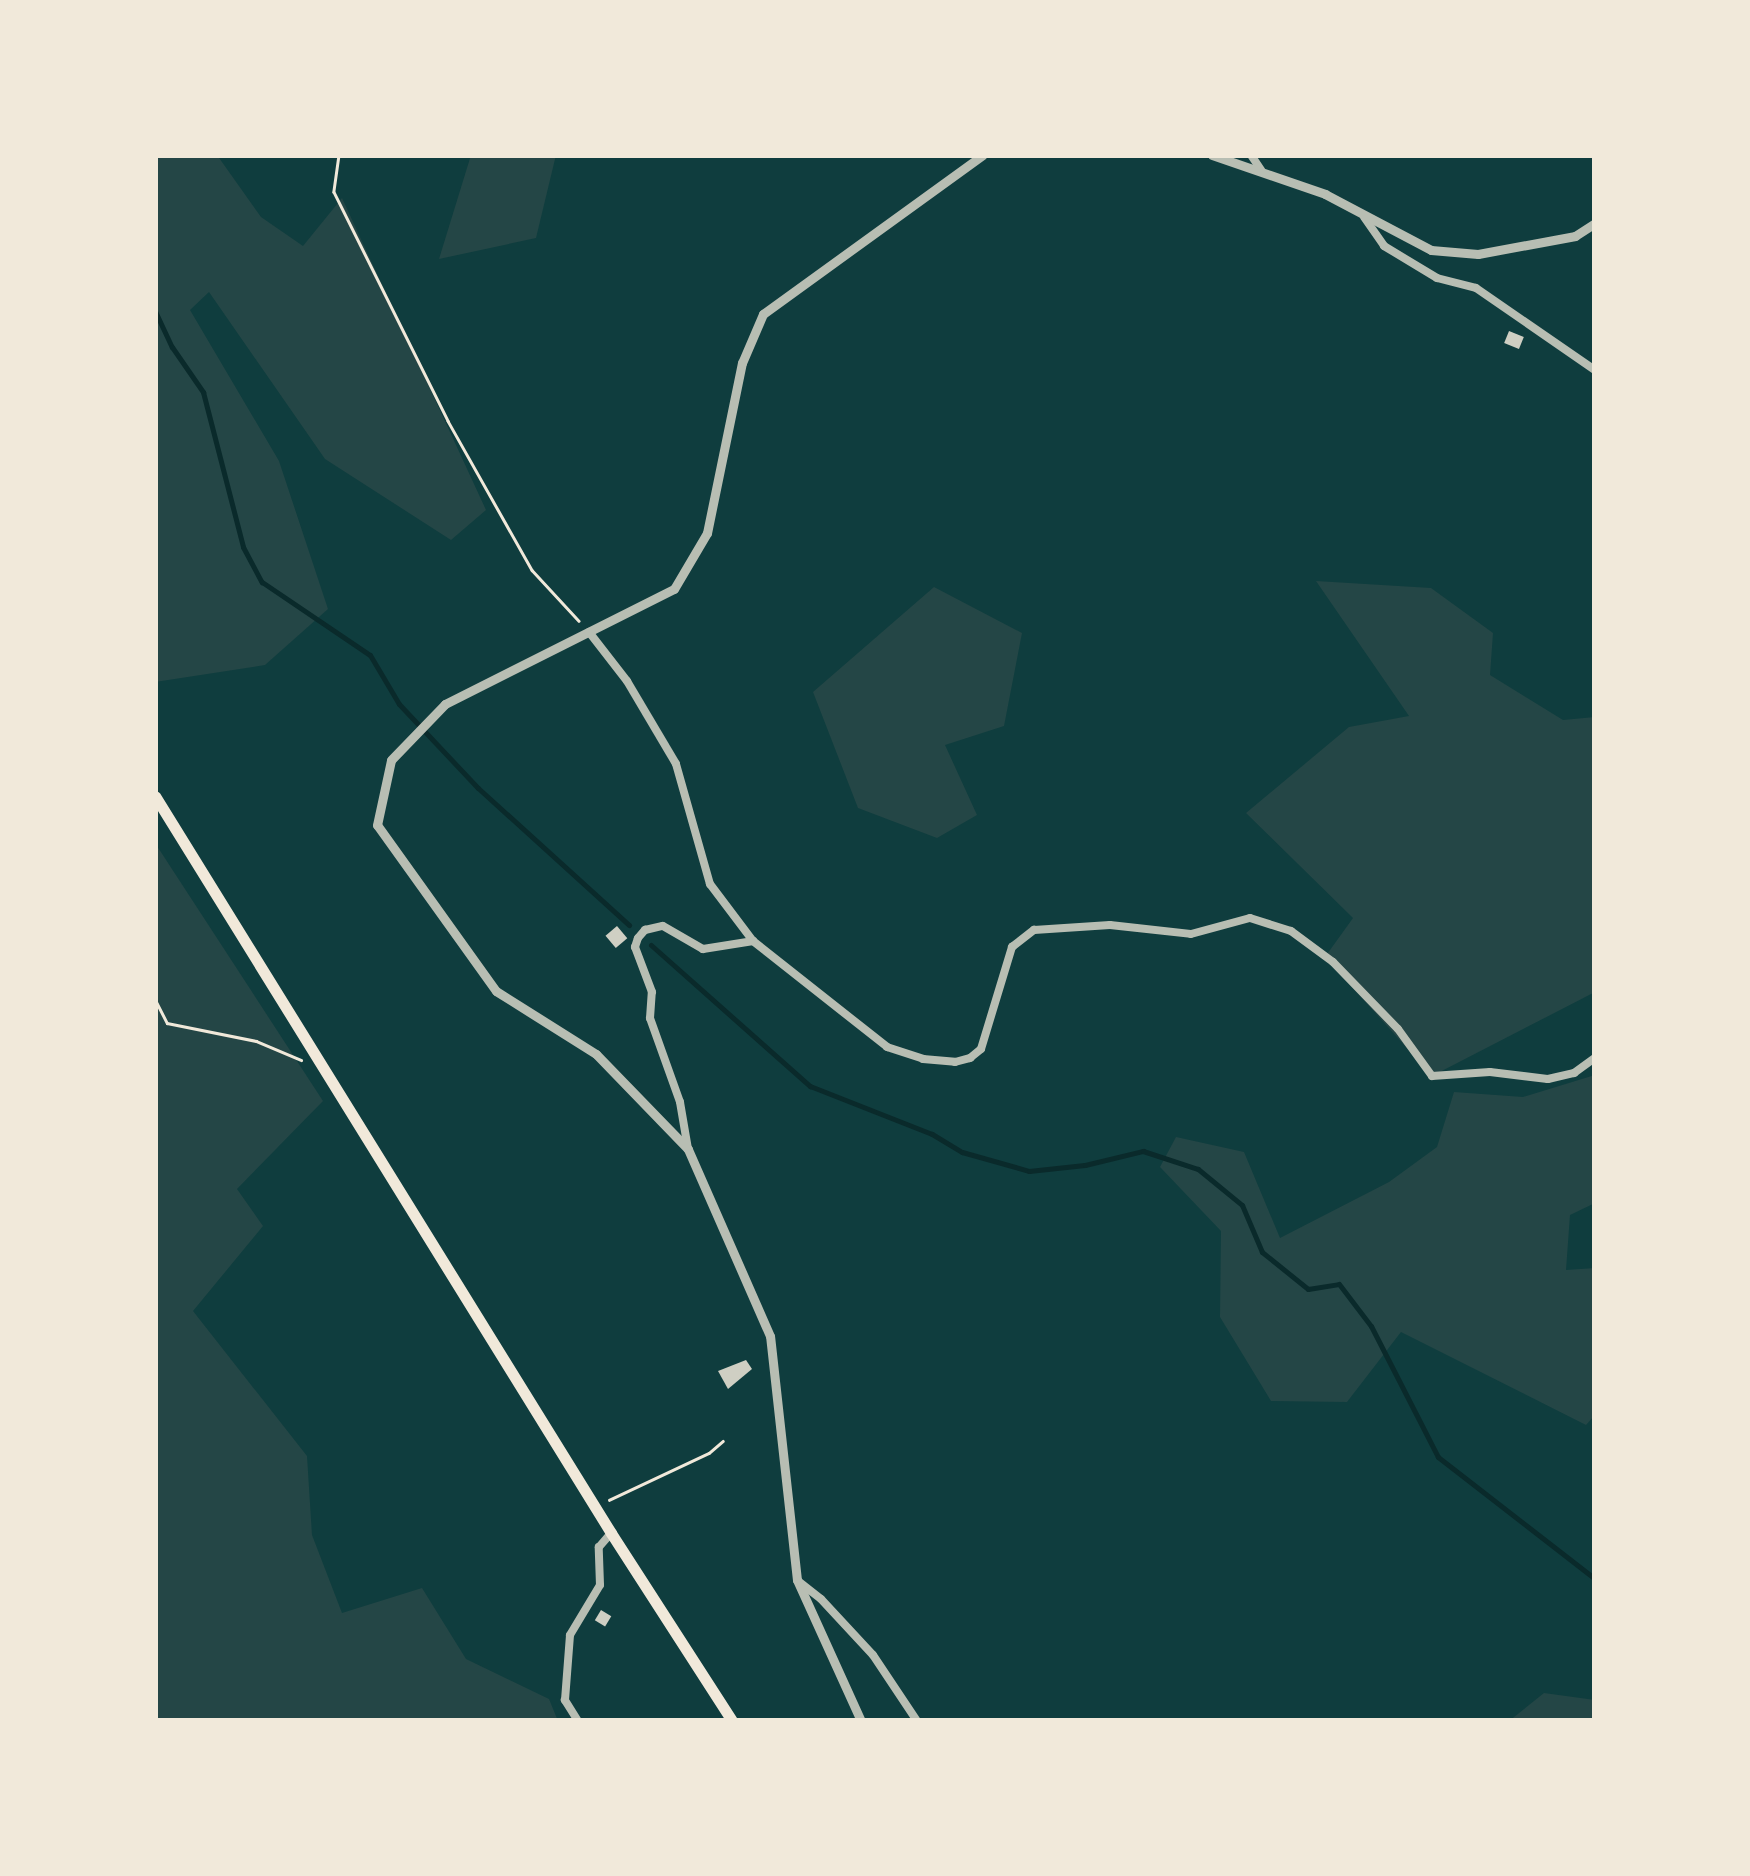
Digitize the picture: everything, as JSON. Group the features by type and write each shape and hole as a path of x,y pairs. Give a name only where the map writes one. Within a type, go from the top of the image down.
{"main road":[{"path":"155,796 595,1508 732,1721"}],"street":[{"path":"688,1149 596,1054 496,992 377,826 391,760 445,704 674,589 707,533 742,363 763,314 984,155"},
{"path":"1212,155 1325,194 1432,250 1478,254 1575,236 1595,223"},
{"path":"1251,155 1261,170"},
{"path":"1364,217 1384,246 1438,278 1476,288 1595,370"},
{"path":"589,632 627,681 676,764 710,884 753,941 887,1046 922,1060 954,1062 970,1058 982,1049 1012,947 1034,930 1110,925 1191,934 1250,918 1291,931 1333,962 1398,1029 1432,1076 1490,1072 1548,1079 1574,1073 1595,1058"},
{"path":"753,941 703,949 663,926 645,930 636,947 652,992 650,1018 680,1102 688,1149 770,1336 797,1580 860,1721"},
{"path":"578,1721 566,1700 570,1635 600,1586 599,1547 611,1533"},
{"path":"797,1580 820,1598 873,1655 917,1721"}],"path":[{"path":"338,155 334,192 428,381 532,570 589,632"},
{"path":"155,999 167,1023 256,1041 325,1071"},
{"path":"595,1508 710,1453 723,1440"}],"shaded area":[{"path":"155,155 217,155 261,217 303,246 342,198 486,510 451,540 325,459 209,292 190,310 279,461 328,609 265,665 155,682"},
{"path":"471,155 556,155 536,238 439,259"},
{"path":"1316,581 1431,588 1493,633 1490,675 1563,720 1595,717 1595,992 1432,1076 1325,957 1353,918 1246,813 1349,727 1409,716"},
{"path":"934,587 1022,633 1004,726 945,745 977,815 937,838 858,808 813,692"},
{"path":"155,843 323,1101 237,1189 263,1226 193,1311 307,1456 312,1535 342,1613 422,1588 466,1659 549,1699 558,1721 155,1721"},
{"path":"1595,1075 1595,1203 1570,1215 1566,1270 1595,1268 1595,1415 1586,1425 1401,1332 1347,1402 1271,1401 1220,1317 1221,1231 1160,1167 1176,1137 1244,1152 1280,1238 1389,1182 1437,1147 1454,1092 1523,1097"},
{"path":"1544,1693 1595,1700 1595,1721 1509,1721"}],"building":[{"path":"1509,331 1524,337 1519,349 1504,343"},
{"path":"617,926 627,938 616,948 606,936"},
{"path":"746,1360 752,1369 728,1389 718,1371"},
{"path":"601,1610 611,1616 605,1626 595,1620"}],"waterway":[{"path":"155,311 172,347 203,392 243,547 262,582 370,655 399,704 478,788 629,925"},
{"path":"651,945 810,1086 932,1134 962,1152 1029,1171 1085,1165 1143,1151 1198,1169 1242,1205 1262,1252 1308,1289 1339,1284 1371,1326 1438,1457 1595,1579"}]}
